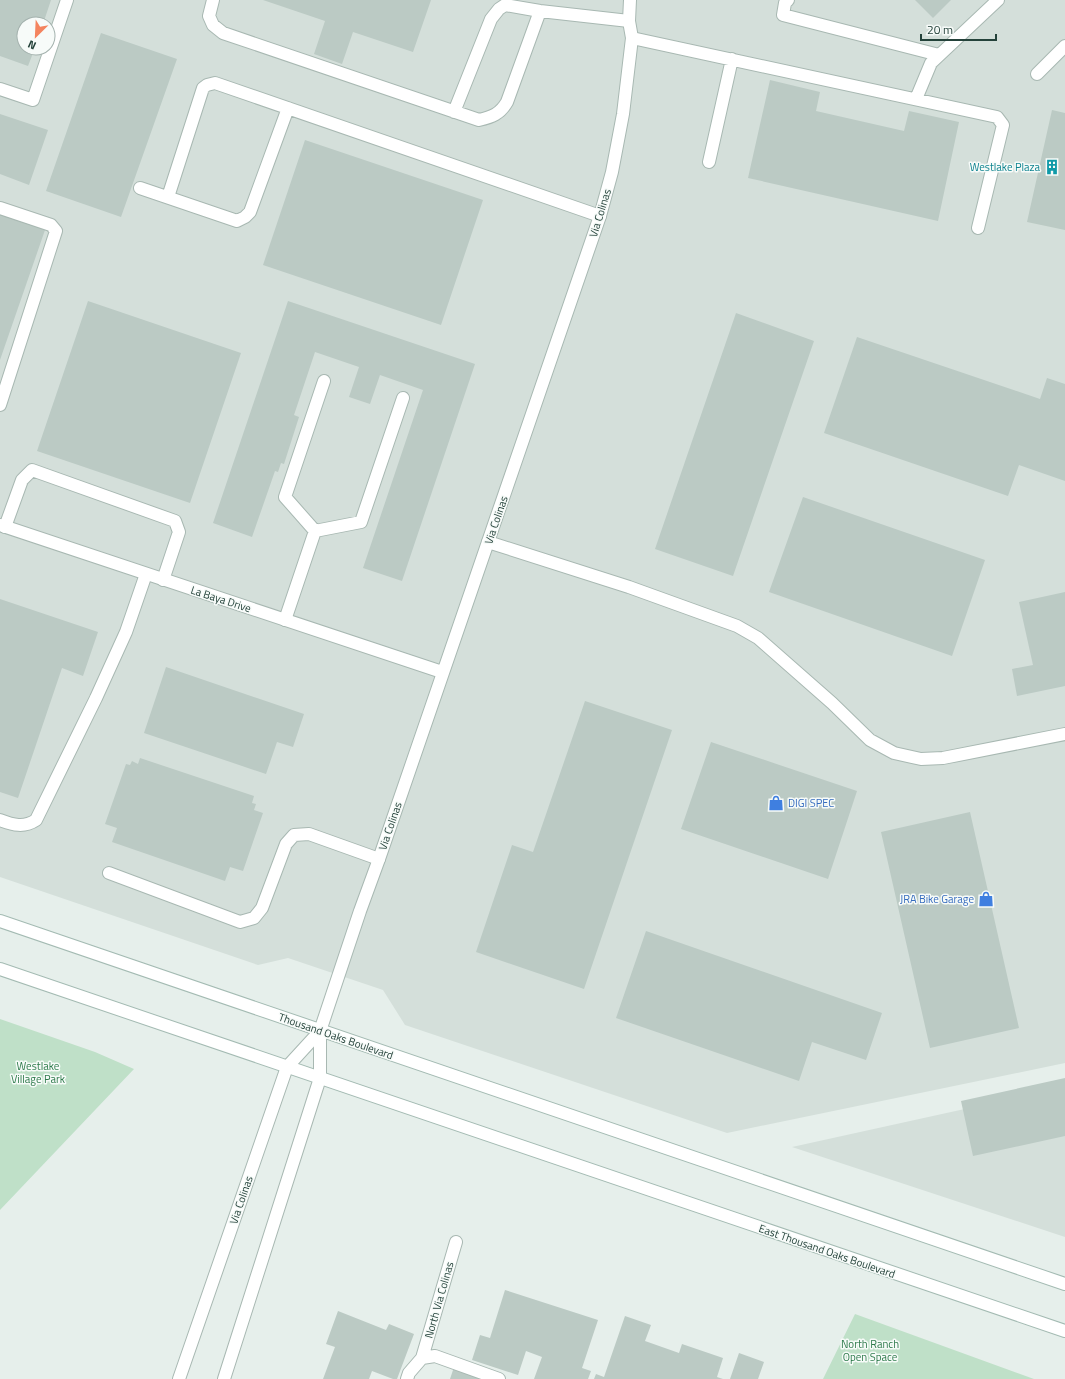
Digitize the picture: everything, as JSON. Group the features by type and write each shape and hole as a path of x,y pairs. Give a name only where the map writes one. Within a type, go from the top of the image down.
{"street":[{"path":"0,89 33,100 67,0"},
{"path":"213,0 209,16 213,25 222,33 479,120 492,117 503,110 540,11"},
{"name":"Via Colinas","path":"224,1379 320,1078 320,1031 442,672 600,216 612,172 623,114 632,38 629,21 630,0"},
{"path":"788,0 785,3 783,15 939,55"},
{"path":"916,99 931,63 998,0"},
{"path":"454,112 491,19 499,9 505,5 540,11 629,21"},
{"path":"632,38 997,117 1003,125 978,228"},
{"path":"1037,74 1065,46"},
{"path":"709,162 732,59"},
{"path":"168,197 203,88 207,85 215,83 600,216"},
{"path":"140,188 237,221 245,217 250,212 288,108"},
{"path":"0,208 51,225 56,231 0,405"},
{"path":"315,531 285,497 324,382"},
{"path":"315,531 361,522 403,398"},
{"path":"2,526 22,480 32,470 175,521 179,532 163,580"},
{"name":"La Baya Drive","path":"2,526 442,672"},
{"path":"285,620 315,531"},
{"path":"488,542 591,575 737,626 758,638 832,703 870,740 894,753 921,759 943,758 1065,734"},
{"path":"0,820 13,825 29,824 36,820 96,698 126,632 146,574"},
{"path":"109,873 240,922 254,918 262,908 286,844 294,835 309,834 379,858"},
{"name":"Thousand Oaks Boulevard","path":"0,921 1065,1284"},
{"path":"0,969 320,1078"},
{"name":"Via Colinas","path":"179,1379 287,1067 320,1031"},
{"name":"East Thousand Oaks Boulevard","path":"320,1078 589,1171 1065,1331"},
{"name":"North Via Colinas","path":"407,1379 409,1373 422,1358 456,1242"},
{"name":"North Via Colinas","path":"422,1358 436,1356 499,1379"}],"shaded area":[{"path":"0,0 1065,0 1065,1063 727,1133 405,1025 383,990 288,958 258,965 0,877"},
{"path":"1065,1087 1065,1237 792,1147"}],"green space":[{"name":"Westlake Village Park","path":"0,1019 95,1052 134,1069 0,1210"},
{"name":"North Ranch Open Space","path":"855,1314 1034,1379 823,1379"}],"building":[{"path":"0,0 51,0 46,16 16,16 16,56 32,56 28,66 0,56"},
{"path":"263,0 431,0 413,52 353,32 342,64 314,54 325,21"},
{"path":"915,0 951,0 933,18"},
{"path":"101,33 177,59 121,217 46,191"},
{"path":"770,80 820,92 816,111 904,131 909,111 959,122 938,221 748,178"},
{"name":"Westlake Plaza","path":"1052,110 1065,113 1065,230 1027,222"},
{"path":"0,114 48,130 29,185 0,174"},
{"path":"305,140 483,200 441,325 263,265"},
{"path":"0,214 45,230 0,360"},
{"path":"88,301 241,353 190,503 37,451"},
{"path":"288,301 475,364 402,581 363,568 423,390 380,375 370,404 349,397 359,367 315,352 294,415 299,417 284,464 281,463 278,472 275,471 252,537 213,523"},
{"path":"736,313 814,341 733,576 655,549"},
{"path":"857,337 1040,399 1047,378 1065,384 1065,481 1019,465 1008,496 824,433"},
{"path":"803,497 985,560 952,656 769,592"},
{"path":"1065,592 1065,686 1017,696 1012,669 1033,665 1019,602"},
{"path":"0,599 98,632 83,676 62,668 18,798 0,792"},
{"path":"166,667 304,714 293,747 277,742 266,774 144,733"},
{"path":"585,701 672,730 584,989 476,952 512,845 533,852"},
{"path":"711,742 857,791 828,879 681,829"},
{"path":"140,758 254,796 252,803 256,804 254,810 263,813 243,871 230,867 225,881 112,842 117,828 105,824 126,764 130,765 132,761 138,764"},
{"path":"970,812 1019,1028 930,1048 881,832"},
{"path":"646,931 882,1013 866,1060 812,1042 799,1081 616,1018"},
{"path":"1065,1078 1065,1136 973,1156 961,1101"},
{"path":"505,1290 598,1320 582,1368 591,1371 588,1379 534,1379 542,1357 526,1351 518,1375 472,1360 480,1335 490,1338"},
{"path":"338,1311 386,1330 389,1324 414,1334 397,1379 393,1379 372,1371 369,1379 323,1379 335,1347 326,1344"},
{"path":"625,1316 651,1325 645,1341 679,1353 682,1344 723,1358 717,1377 723,1379 594,1379 596,1374 604,1377"},
{"path":"739,1353 764,1362 758,1379 730,1379"},
{"path":"454,1367 489,1379 450,1379"}],"place":[{"name":"Westlake Plaza","path":"1052,167"},
{"name":"DIGI SPEC","path":"776,803"},
{"name":"JRA Bike Garage","path":"986,899"}]}
